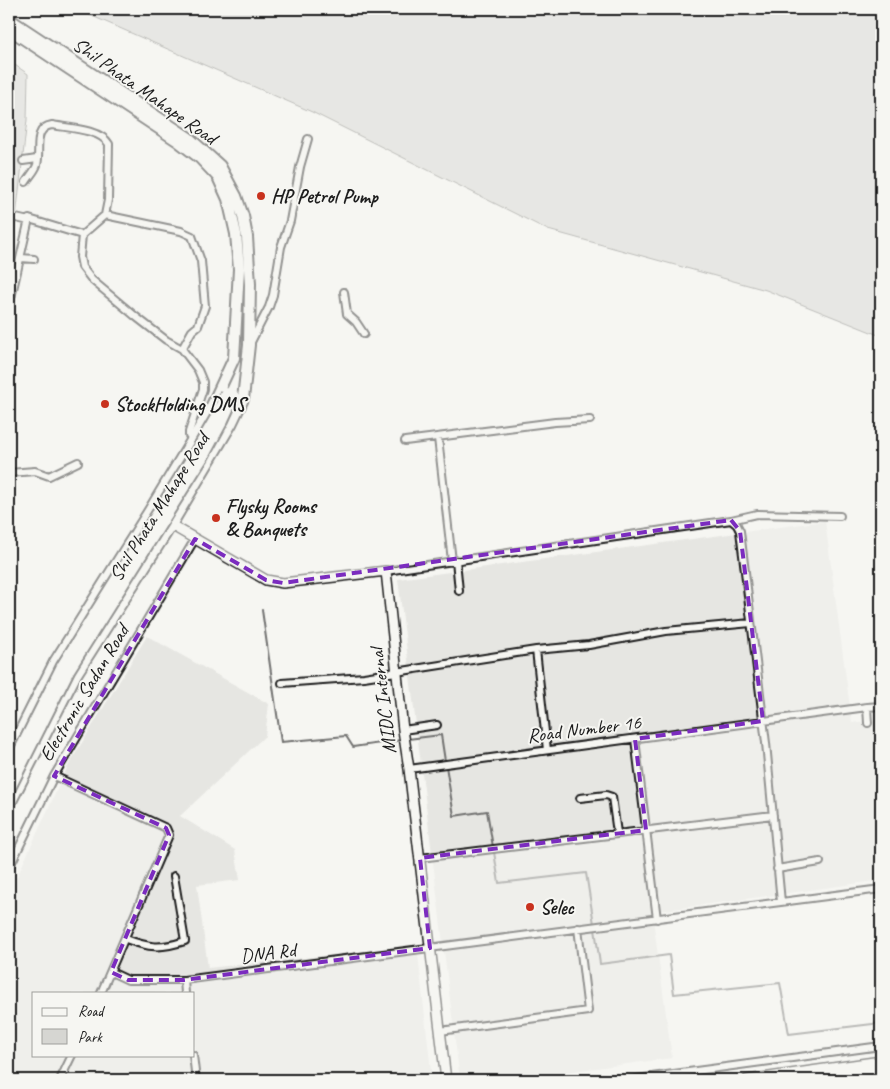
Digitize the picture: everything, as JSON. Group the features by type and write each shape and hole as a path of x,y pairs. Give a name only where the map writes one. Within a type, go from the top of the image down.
{"main road":[{"name":"Shil Phata Mahape Road","path":"9,19 37,43 200,158 218,178 228,199 236,234 239,269 234,358 213,403 193,440 55,662 11,743 9,754"},
{"name":"Shil Phata Mahape Road","path":"9,29 37,43 189,138 220,166 236,196 247,236 250,284 249,346 242,399 231,424 171,525 76,674 9,805"},
{"path":"9,790 69,670 223,420 230,394 234,358"},
{"path":"9,772 62,666 195,453 230,394 246,360"}],"street":[{"path":"26,182 37,164 38,141 43,128 46,126 52,125 89,132 106,138 109,144 108,200 105,216 82,235 80,257 82,267 92,280 166,340 182,349 198,370 203,382 203,389 189,436 214,453"},
{"path":"249,346 273,295 281,247 290,221 300,166 308,139"},
{"path":"23,161 37,159"},
{"path":"105,216 180,231 192,236 201,261 205,306 198,326 192,331 182,349"},
{"path":"16,218 29,221 30,219 82,235"},
{"path":"9,307 10,294 21,258 29,221"},
{"path":"21,258 34,258"},
{"path":"344,292 347,314 356,322 364,334"},
{"path":"200,398 213,403"},
{"path":"405,441 555,422 590,420"},
{"path":"438,438 459,591"},
{"path":"9,473 35,471 49,476 78,462"},
{"path":"149,512 266,580 283,583 386,571 731,520 757,514 840,516"},
{"path":"731,520 740,531 763,721 781,902"},
{"name":"Electronic Sadan Road","path":"9,868 54,776 195,539"},
{"name":"MIDC Internal","path":"386,571 402,730 409,769 446,1080"},
{"path":"282,683 364,676 536,650 566,648 666,631 751,623"},
{"path":"536,650 547,750"},
{"name":"Road Number 16","path":"409,769 446,762 881,706"},
{"path":"867,707 868,723"},
{"path":"402,730 437,725"},
{"path":"634,739 657,919"},
{"path":"54,776 166,828 169,835 126,939 101,992"},
{"path":"580,798 606,795 612,797 618,833"},
{"path":"420,858 773,815"},
{"path":"777,869 820,862"},
{"path":"126,939 150,947 168,947 185,941 174,876"},
{"name":"DNA Rd","path":"111,972 128,980 184,980 881,889"},
{"path":"440,1031 588,1011 580,928"},
{"path":"184,980 185,992"},
{"path":"629,1080 881,1046"},
{"path":"60,1080 72,1056"},
{"path":"193,1056 196,1080"},
{"path":"747,1080 819,1076 881,1061"},
{"path":"796,1080 881,1068"}],"highlighted area":[{"path":"731,520 740,531 763,721 635,739 646,830 420,858 430,948 184,980 128,980 111,972 169,835 166,828 54,776 195,539 266,580 283,583"}],"shaded area":[{"path":"825,521 852,723 881,719 881,880 652,912 672,1058 504,1080 460,1080 398,579"},
{"path":"147,636 269,704 265,736 180,816 235,850 240,880 197,885 208,968 417,946 432,1080 9,1080 9,894 69,764"}],"green space":[{"path":"76,9 881,9 881,336 766,290 548,230 312,112"},
{"path":"9,61 28,74 27,120 9,279"}],"waterway":[{"path":"262,610 281,742 346,736 353,747 401,740"},
{"path":"408,739 441,735 445,761"},
{"path":"446,766 454,816 487,811 493,847"},
{"path":"494,852 499,883 586,873 594,924"},
{"path":"595,929 600,964 669,955 674,994 780,983 789,1034 881,1023"}],"place":[{"name":"HP Petrol Pump","path":"261,196"},
{"name":"StockHolding DMS","path":"105,404"},
{"name":"Flysky Rooms & Banquets","path":"216,518"},
{"name":"Selec","path":"530,907"}]}
